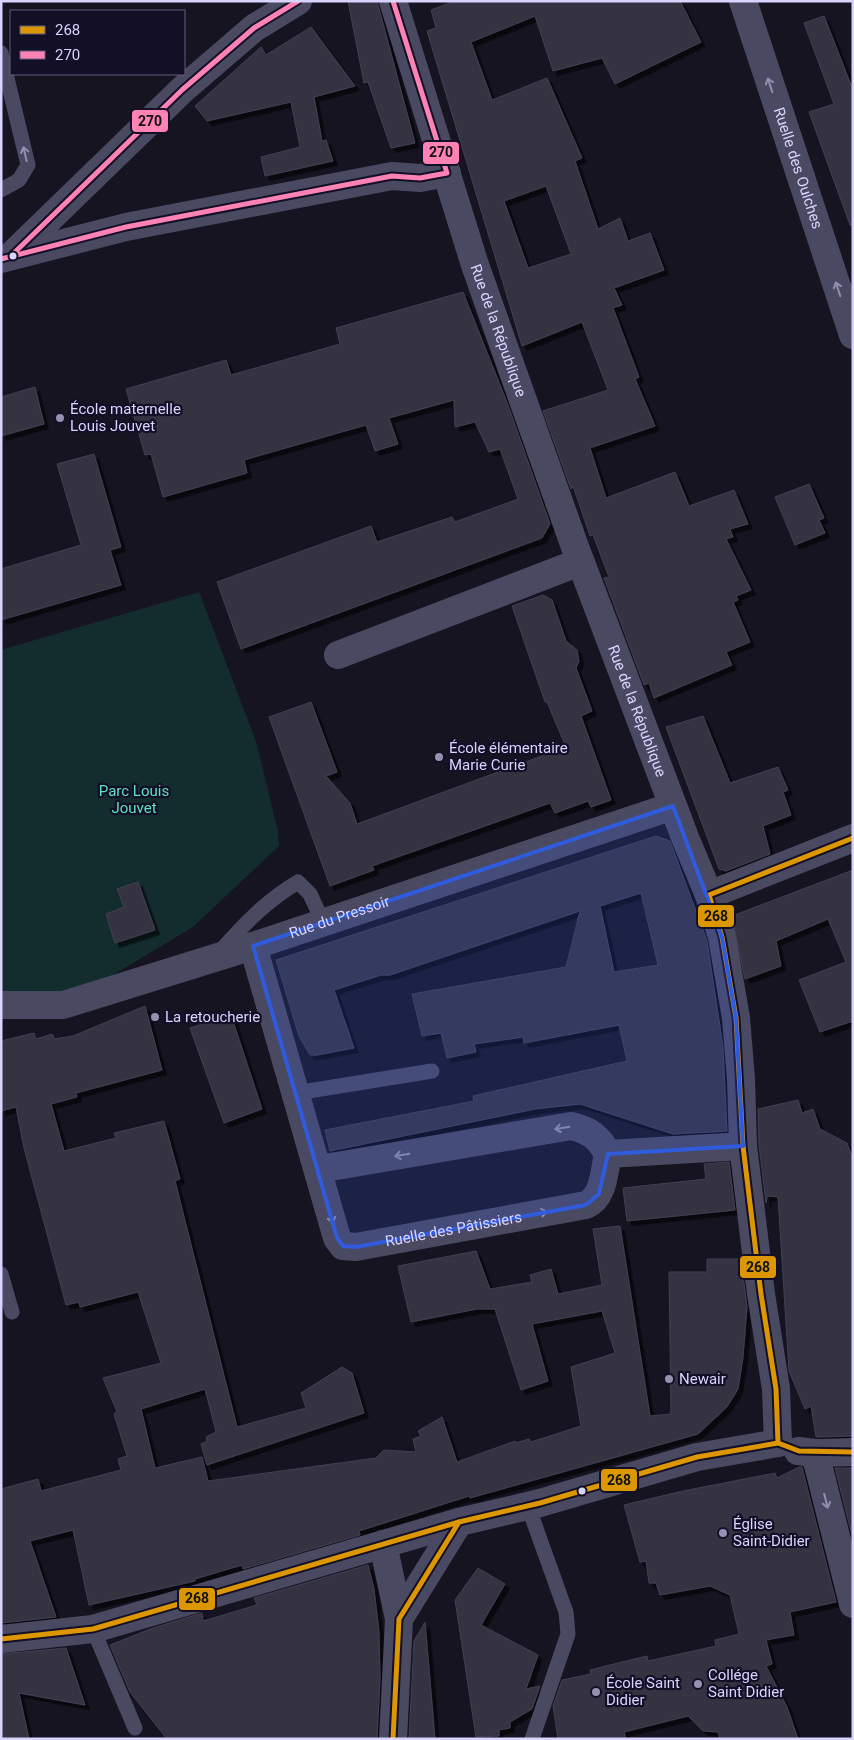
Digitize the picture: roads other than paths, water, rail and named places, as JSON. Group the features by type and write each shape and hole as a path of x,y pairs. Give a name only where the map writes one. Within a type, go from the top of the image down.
{"street":[{"path":"4,261 182,90 254,28 298,1"},
{"name":"Rue de la République","path":"393,1 475,265 580,562 709,895 722,937 736,1018 741,1079 743,1146 761,1294 776,1389 778,1443"},
{"name":"Ruelle des Oulches","path":"743,1 853,335"},
{"path":"4,261 53,244 297,194 392,176 420,178 446,173"},
{"path":"338,655 580,562"},
{"name":"Rue du Pressoir","path":"1,1005 63,1005 253,946 673,806"},
{"path":"709,895 853,838"},
{"name":"Ruelle des Pâtissiers","path":"253,946 319,1169 337,1238 343,1246 356,1248 586,1204 593,1201 599,1194 608,1154"},
{"path":"319,1169 570,1126 584,1129 593,1134 602,1142 608,1154 743,1146"},
{"path":"1,1639 93,1629 459,1522 528,1506 697,1457 778,1443 799,1452 853,1452"},
{"path":"815,1453 853,1604"},
{"path":"398,1619 459,1522"},
{"path":"383,1544 398,1619 393,1739"}],"lane":[{"path":"1,54 28,165 19,180 1,190"},
{"path":"214,958 242,926 275,896 298,882 310,894 323,922"},
{"path":"296,1093 432,1071"},
{"path":"1,1274 12,1312"},
{"path":"528,1506 566,1612 568,1634 532,1739"},
{"path":"93,1629 135,1728"}],"place":[{"name":"École maternelle Louis Jouvet","path":"60,418"},
{"name":"École élémentaire Marie Curie","path":"439,757"},
{"name":"La retoucherie","path":"155,1017"},
{"name":"Newair","path":"669,1379"},
{"name":"Église Saint-Didier","path":"723,1533"},
{"name":"Collége Saint Didier","path":"698,1684"},
{"name":"École Saint Didier","path":"596,1692"}],"park label":[{"name":"Parc Louis Jouvet","path":"134,800"}]}
